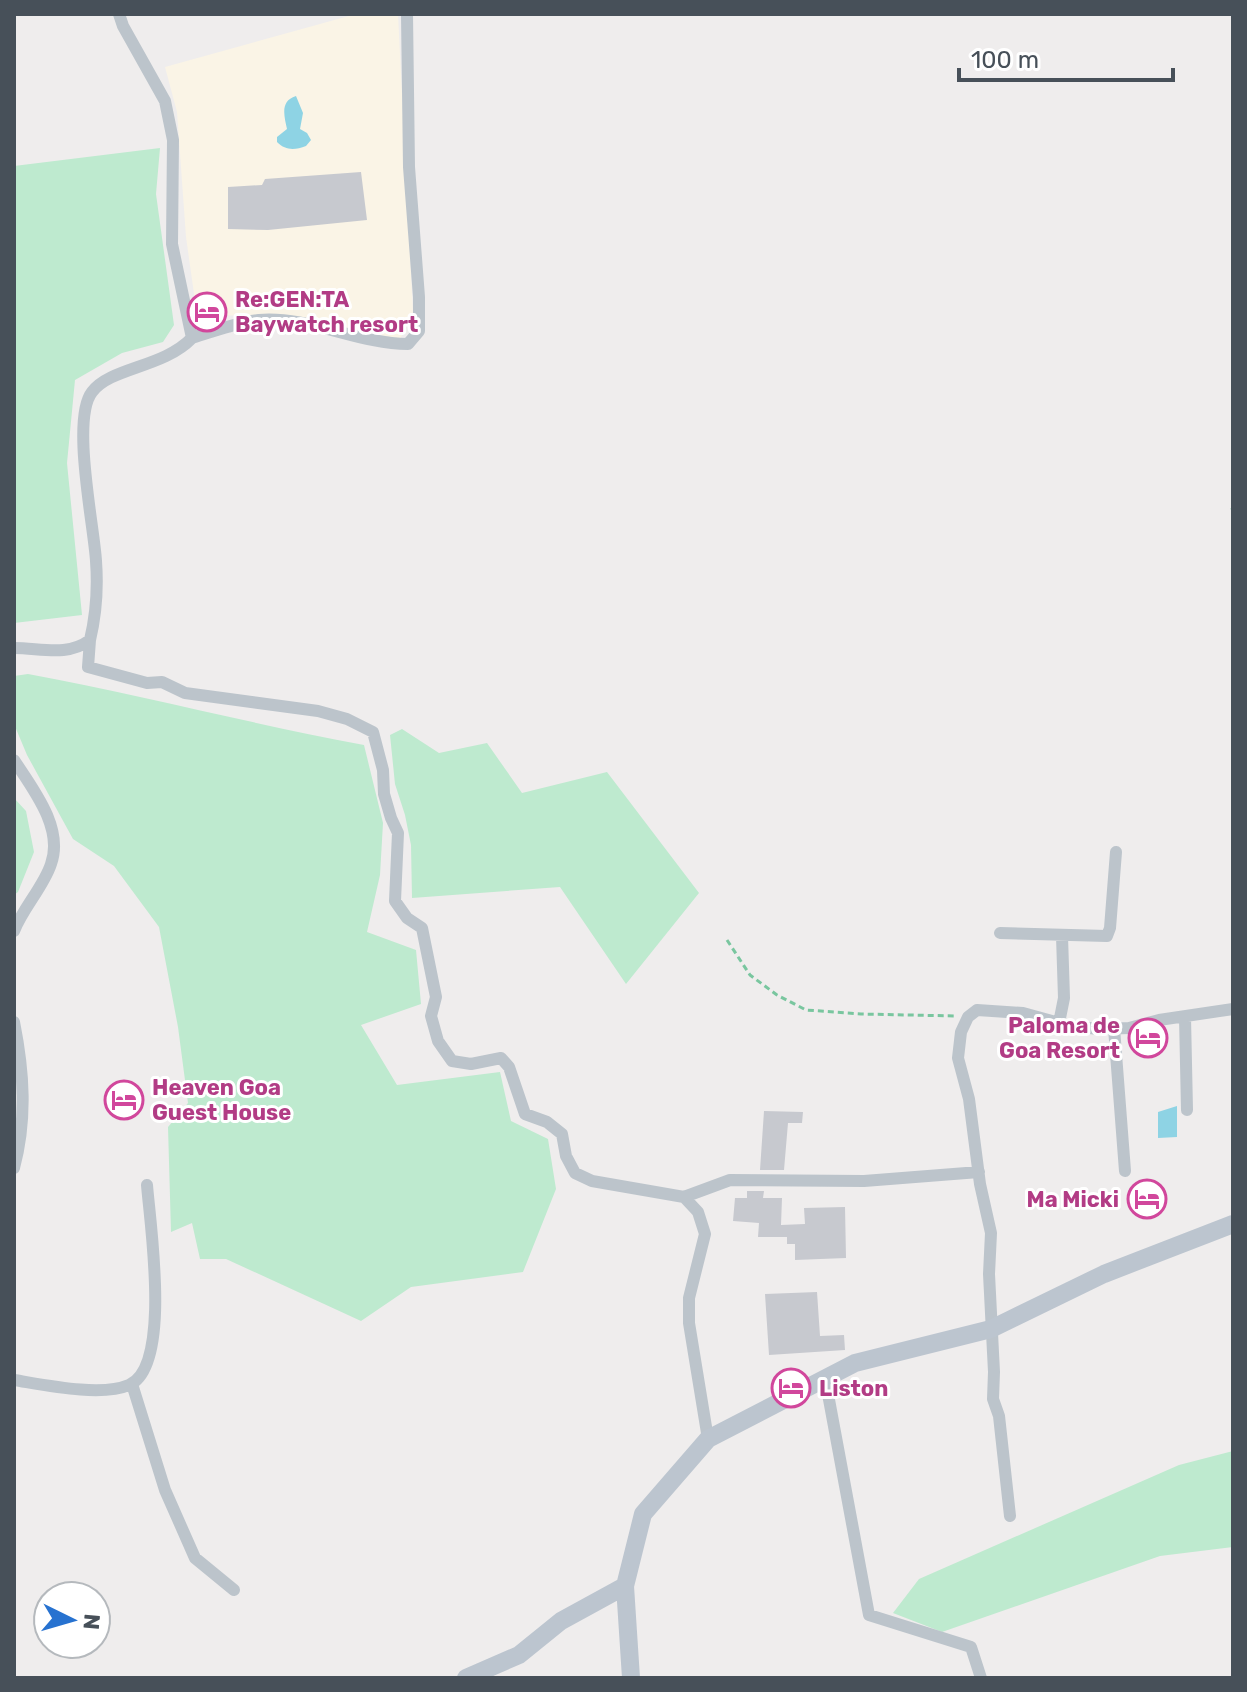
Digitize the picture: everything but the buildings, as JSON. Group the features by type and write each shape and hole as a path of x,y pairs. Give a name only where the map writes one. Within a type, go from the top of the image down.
{"street":[{"path":"119,14 165,101 173,140 172,244 192,338"},
{"path":"407,14 407,99 419,331 408,344 390,344 292,322 262,320 235,324 192,338 181,350 156,362 106,379 90,394 83,422 96,563 96,618 88,667 147,683 162,682 185,693 318,711 347,719 373,732 383,770 384,794 398,833 395,901 407,918 422,928 436,997 431,1016 438,1041 452,1061 471,1064 501,1058 509,1067 525,1114 547,1122 562,1134 566,1156 575,1173 592,1181 684,1197 730,1180 864,1181 979,1172"},
{"path":"14,648 64,651 77,649 90,640"},
{"path":"14,760 49,819 54,844 51,865 14,931"},
{"path":"1000,933 1107,936 1116,852"},
{"path":"1059,1023 1064,998 1062,936"},
{"path":"1010,1516 999,1416 993,1399 989,1274 991,1233 969,1099 958,1058 961,1032 968,1017 977,1010 1023,1013 1070,1026 1114,1028 1233,1009"},
{"path":"1185,1017 1187,1110"},
{"path":"14,1022 20,1051 22,1109 22,1136 14,1168"},
{"path":"1114,1028 1125,1171"},
{"path":"14,1380 110,1389 132,1384 147,1367 154,1337 155,1297 147,1185"},
{"path":"684,1197 698,1212 705,1234 689,1298 689,1323 708,1439"},
{"path":"631,1678 625,1586 643,1514 708,1439 855,1363 991,1329 1104,1274 1233,1224"},
{"path":"825,1378 869,1615 971,1647 981,1678"},
{"path":"132,1384 165,1490 195,1558 234,1590"},
{"path":"466,1678 519,1655 561,1621 625,1586"}],"path":[{"path":"727,940 750,975 777,995 806,1010 968,1017"}],"shaded area":[{"path":"356,14 398,14 413,314 400,339 291,316 197,315 186,237 177,112 165,67"}],"green space":[{"path":"160,148 156,194 174,325 163,342 122,353 75,380 67,463 82,615 14,623 14,166"},
{"path":"28,674 364,745 383,823 380,875 367,932 416,950 421,1004 361,1025 397,1085 500,1072 511,1121 548,1139 556,1189 523,1272 411,1287 361,1321 226,1259 200,1259 192,1223 171,1232 168,1127 188,1103 178,1027 159,927 114,866 73,839 27,755 14,724 14,676"},
{"path":"402,729 439,753 487,743 522,793 607,772 699,893 626,984 560,887 412,898 411,845 395,784 390,735"},
{"path":"14,798 26,811 34,852 14,895"},
{"path":"1233,1451 1233,1547 1160,1556 942,1632 893,1613 919,1579 1179,1465"}],"water":[{"path":"296,96 303,113 300,129 311,140 306,146 291,149 280,145 277,137 287,129 285,105"},
{"path":"1177,1106 1177,1137 1158,1138 1158,1112"}],"place":[{"name":"Re:GEN:TA Baywatch resort","path":"207,312"},
{"name":"Paloma de Goa Resort","path":"1148,1038"},
{"name":"Heaven Goa Guest House","path":"124,1100"},
{"name":"Ma Micki","path":"1147,1199"},
{"name":"Liston","path":"791,1388"}]}
